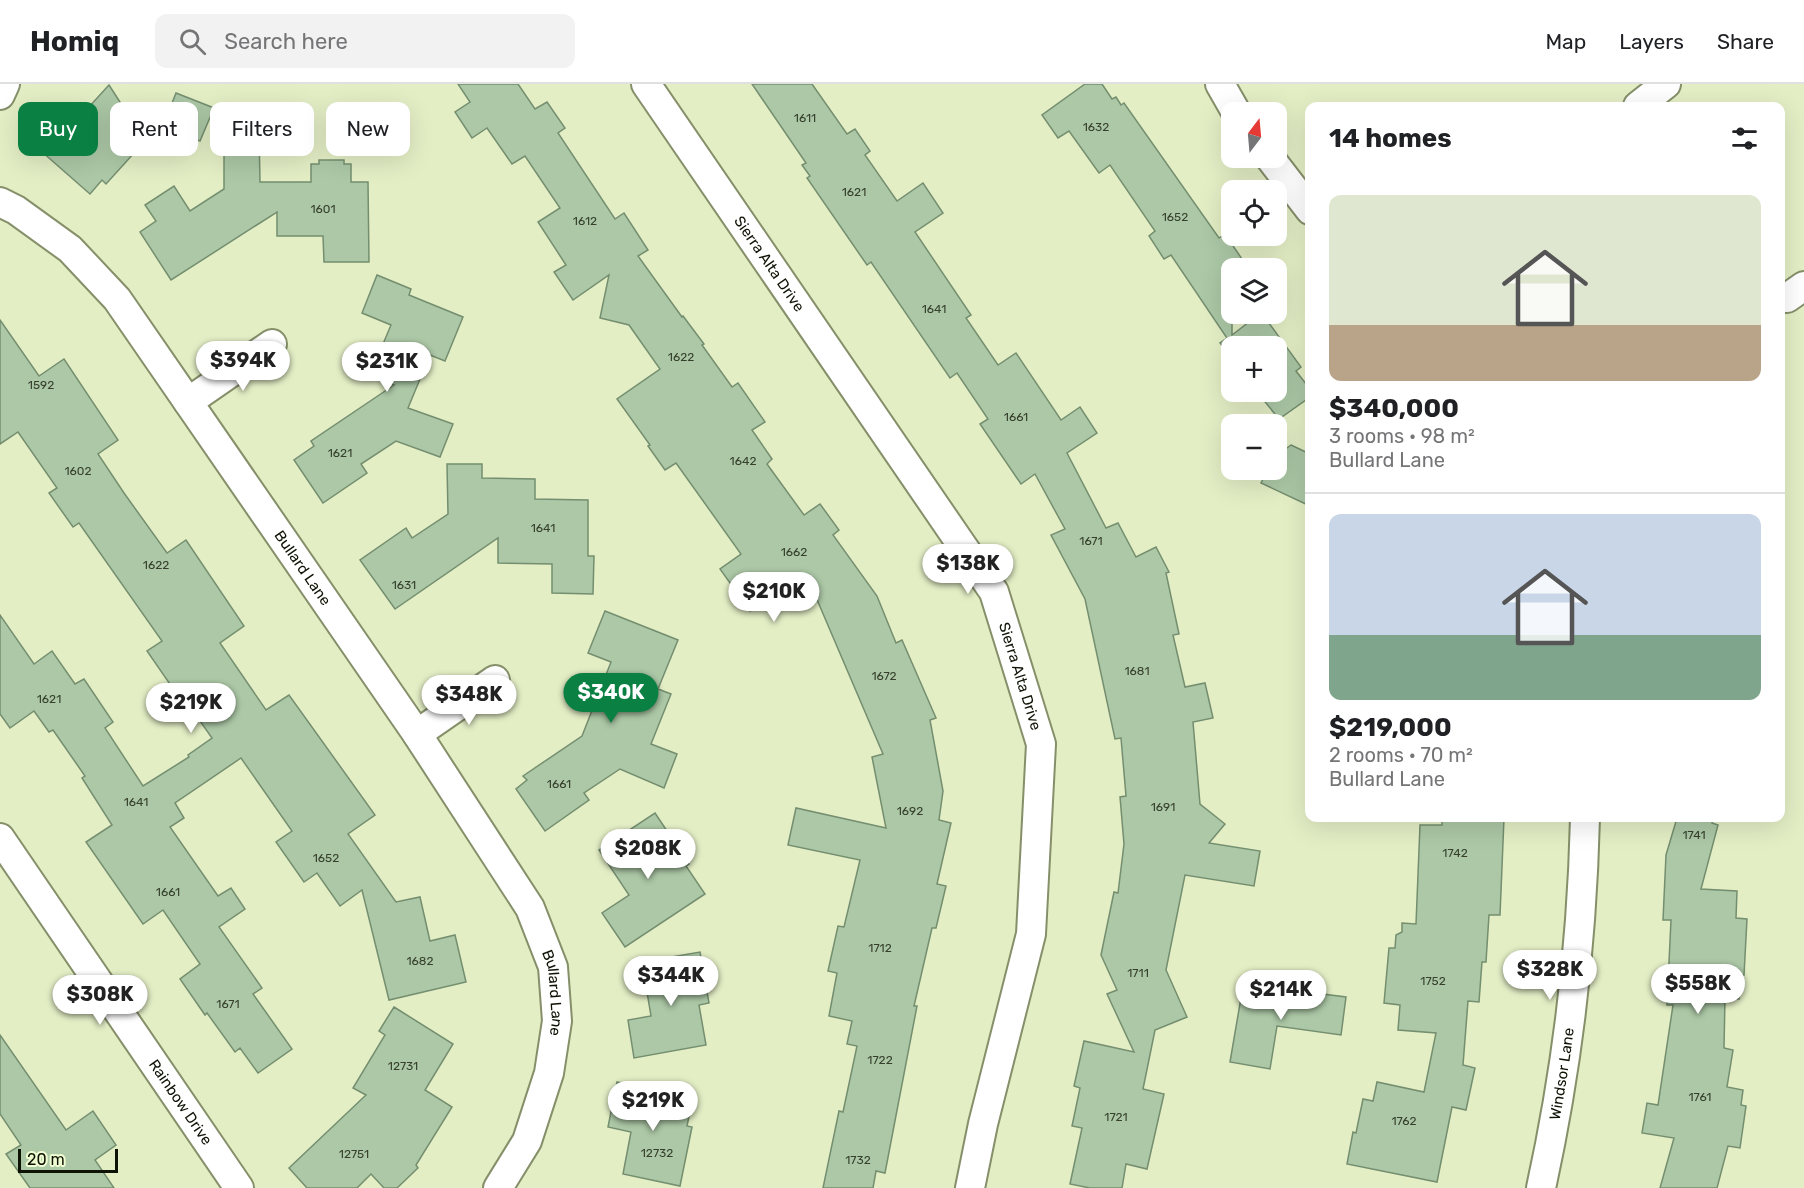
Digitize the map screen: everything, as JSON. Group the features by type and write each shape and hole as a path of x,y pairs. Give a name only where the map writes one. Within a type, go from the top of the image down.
{"street":[{"path":"0,95 5,84"},
{"name":"Sierra Alta Drive","path":"645,84 994,592 1041,744 1031,934 986,1112 970,1188"},
{"path":"1220,84 1230,102"},
{"path":"1643,102 1666,84"},
{"path":"1278,168 1305,204"},
{"name":"Bullard Lane","path":"0,202 16,210 70,249 117,299 417,734 530,908 553,967 557,1021 549,1073 526,1142 498,1188"},
{"path":"188,402 272,344"},
{"path":"417,734 495,680"},
{"name":"Windsor Lane","path":"1541,1188 1573,1009 1583,885 1585,822"},
{"name":"Rainbow Drive","path":"0,838 239,1188"}],"building":[{"path":"458,84 518,84 535,109 547,102 565,128 558,133 615,219 624,213 648,250 638,256 704,344 702,345 732,387 738,383 765,422 752,430 772,459 767,464 804,515 820,504 839,530 833,535 877,596 896,643 902,640 936,718 930,720 943,791 939,820 951,823 937,884 946,886 936,928 932,928 914,1006 917,1006 885,1173 876,1171 873,1188 823,1188 839,1111 843,1112 857,1046 847,1044 852,1021 829,1016 837,973 828,971 838,926 844,927 860,860 788,845 796,808 886,828 872,757 883,754 812,588 807,592 796,578 750,611 720,569 741,554 676,463 665,470 617,399 660,369 629,325 600,318 609,275 573,300 554,272 566,265 538,222 560,208 525,156 512,164 487,128 472,138 455,112 470,102"},
{"path":"752,84 812,84 847,134 855,129 870,151 865,155 897,201 923,183 943,213 915,232 971,315 966,318 998,365 1016,353 1061,420 1080,407 1097,433 1067,453 1106,528 1118,523 1136,557 1156,547 1169,572 1166,573 1179,634 1173,635 1185,687 1205,683 1213,718 1193,722 1200,804 1225,824 1209,843 1260,851 1254,886 1185,875 1166,970 1187,1017 1155,1030 1143,1089 1164,1094 1147,1169 1126,1164 1122,1188 1090,1188 1070,1184 1082,1128 1072,1126 1080,1088 1074,1086 1084,1041 1134,1052 1107,994 1117,990 1101,955 1114,892 1118,893 1124,844 1120,797 1126,796 1121,738 1115,739 1085,599 1051,535 1065,529 1035,474 1021,484 980,424 988,419 957,373 950,378 871,262 867,265 807,178 810,176 802,165 806,163"},
{"path":"1085,84 1102,84 1112,99 1116,97 1121,105 1124,103 1219,238 1221,237 1221,246 1233,246 1241,258 1221,258 1221,324 1232,324 1232,335 1246,324 1270,324 1278,336 1226,336 1171,255 1164,259 1149,236 1155,231 1110,165 1099,173 1069,131 1058,138 1042,115"},
{"path":"109,85 120,102 110,102 110,156 131,156 106,184 102,180 90,194 47,156 98,156 98,102 93,102"},
{"path":"176,93 210,106 210,117 200,141 198,140 198,102 172,102"},
{"path":"224,156 259,156 260,182 311,182 311,164 319,164 319,160 344,160 344,164 351,164 351,182 368,182 369,262 324,262 323,236 277,236 277,212 171,280 140,232 156,221 145,205 174,186 190,211 224,189"},
{"path":"377,275 411,289 409,295 463,317 445,361 430,355 408,408 453,424 440,457 396,441 361,464 367,473 323,503 294,460 314,446 311,441 394,385 370,375 391,325 362,313"},
{"path":"0,320 39,376 64,359 118,440 98,454 167,553 186,540 244,626 220,643 266,710 289,695 375,815 348,834 396,902 420,897 430,941 455,935 466,982 389,1000 362,890 340,906 317,873 304,882 276,842 292,831 241,758 175,803 184,818 170,827 218,896 231,888 245,909 219,927 262,988 253,994 292,1049 258,1073 240,1048 235,1052 207,1013 205,1015 180,979 200,964 163,910 143,924 86,842 112,825 82,778 85,776 53,730 49,732 34,711 10,728 0,714 0,615 34,664 52,651 75,684 84,679 113,722 105,728 143,786 189,757 188,755 212,738 177,688 174,690 147,651 162,641 79,523 73,527 49,493 57,488 18,432 0,444"},
{"path":"1287,348 1301,367 1296,371 1305,383 1305,401 1286,414 1275,414 1265,402 1287,402"},
{"path":"1291,445 1305,452 1305,504 1261,483 1263,480 1287,480 1287,448"},
{"path":"447,464 482,464 482,478 535,479 535,499 588,500 588,556 594,556 593,594 552,593 552,564 498,563 498,538 395,609 360,560 406,528 412,538 448,514"},
{"path":"605,611 678,640 658,689 671,694 651,744 677,754 664,788 620,769 584,793 589,800 545,831 516,789 527,780 523,776 582,736 611,662 588,653"},
{"path":"655,813 689,864 686,866 705,894 625,947 602,913 629,895 599,850"},
{"path":"1442,822 1504,822 1500,915 1489,915 1486,962 1482,962 1479,1002 1468,1001 1463,1065 1475,1068 1466,1110 1452,1107 1437,1182 1347,1164 1353,1132 1356,1133 1363,1099 1373,1101 1377,1082 1424,1092 1436,1033 1398,1030 1400,1005 1384,1003 1389,948 1395,948 1396,935 1402,932 1402,923 1416,924 1420,825 1442,825"},
{"path":"1676,822 1712,822 1718,825 1701,889 1737,891 1736,918 1747,919 1744,975 1741,975 1739,999 1725,998 1724,1048 1733,1050 1727,1087 1743,1090 1741,1105 1746,1106 1740,1148 1728,1146 1717,1188 1660,1188 1674,1138 1642,1133 1647,1103 1658,1105 1673,1005 1667,1005 1671,920 1663,920 1666,855"},
{"path":"700,952 709,1003 699,1005 706,1045 634,1058 628,1020 651,1016 642,962"},
{"path":"1243,986 1298,996 1299,991 1346,997 1341,1035 1277,1026 1270,1069 1230,1062"},
{"path":"394,1007 453,1044 425,1090 452,1107 416,1165 418,1168 397,1188 384,1188 371,1174 357,1188 307,1188 289,1168 366,1095 353,1088 385,1035 379,1031"},
{"path":"0,1035 66,1130 93,1111 116,1145 95,1160 114,1188 30,1188 6,1154 21,1145 0,1114"},
{"path":"617,1082 693,1097 687,1126 692,1127 680,1186 623,1174 631,1132 608,1127"}]}
